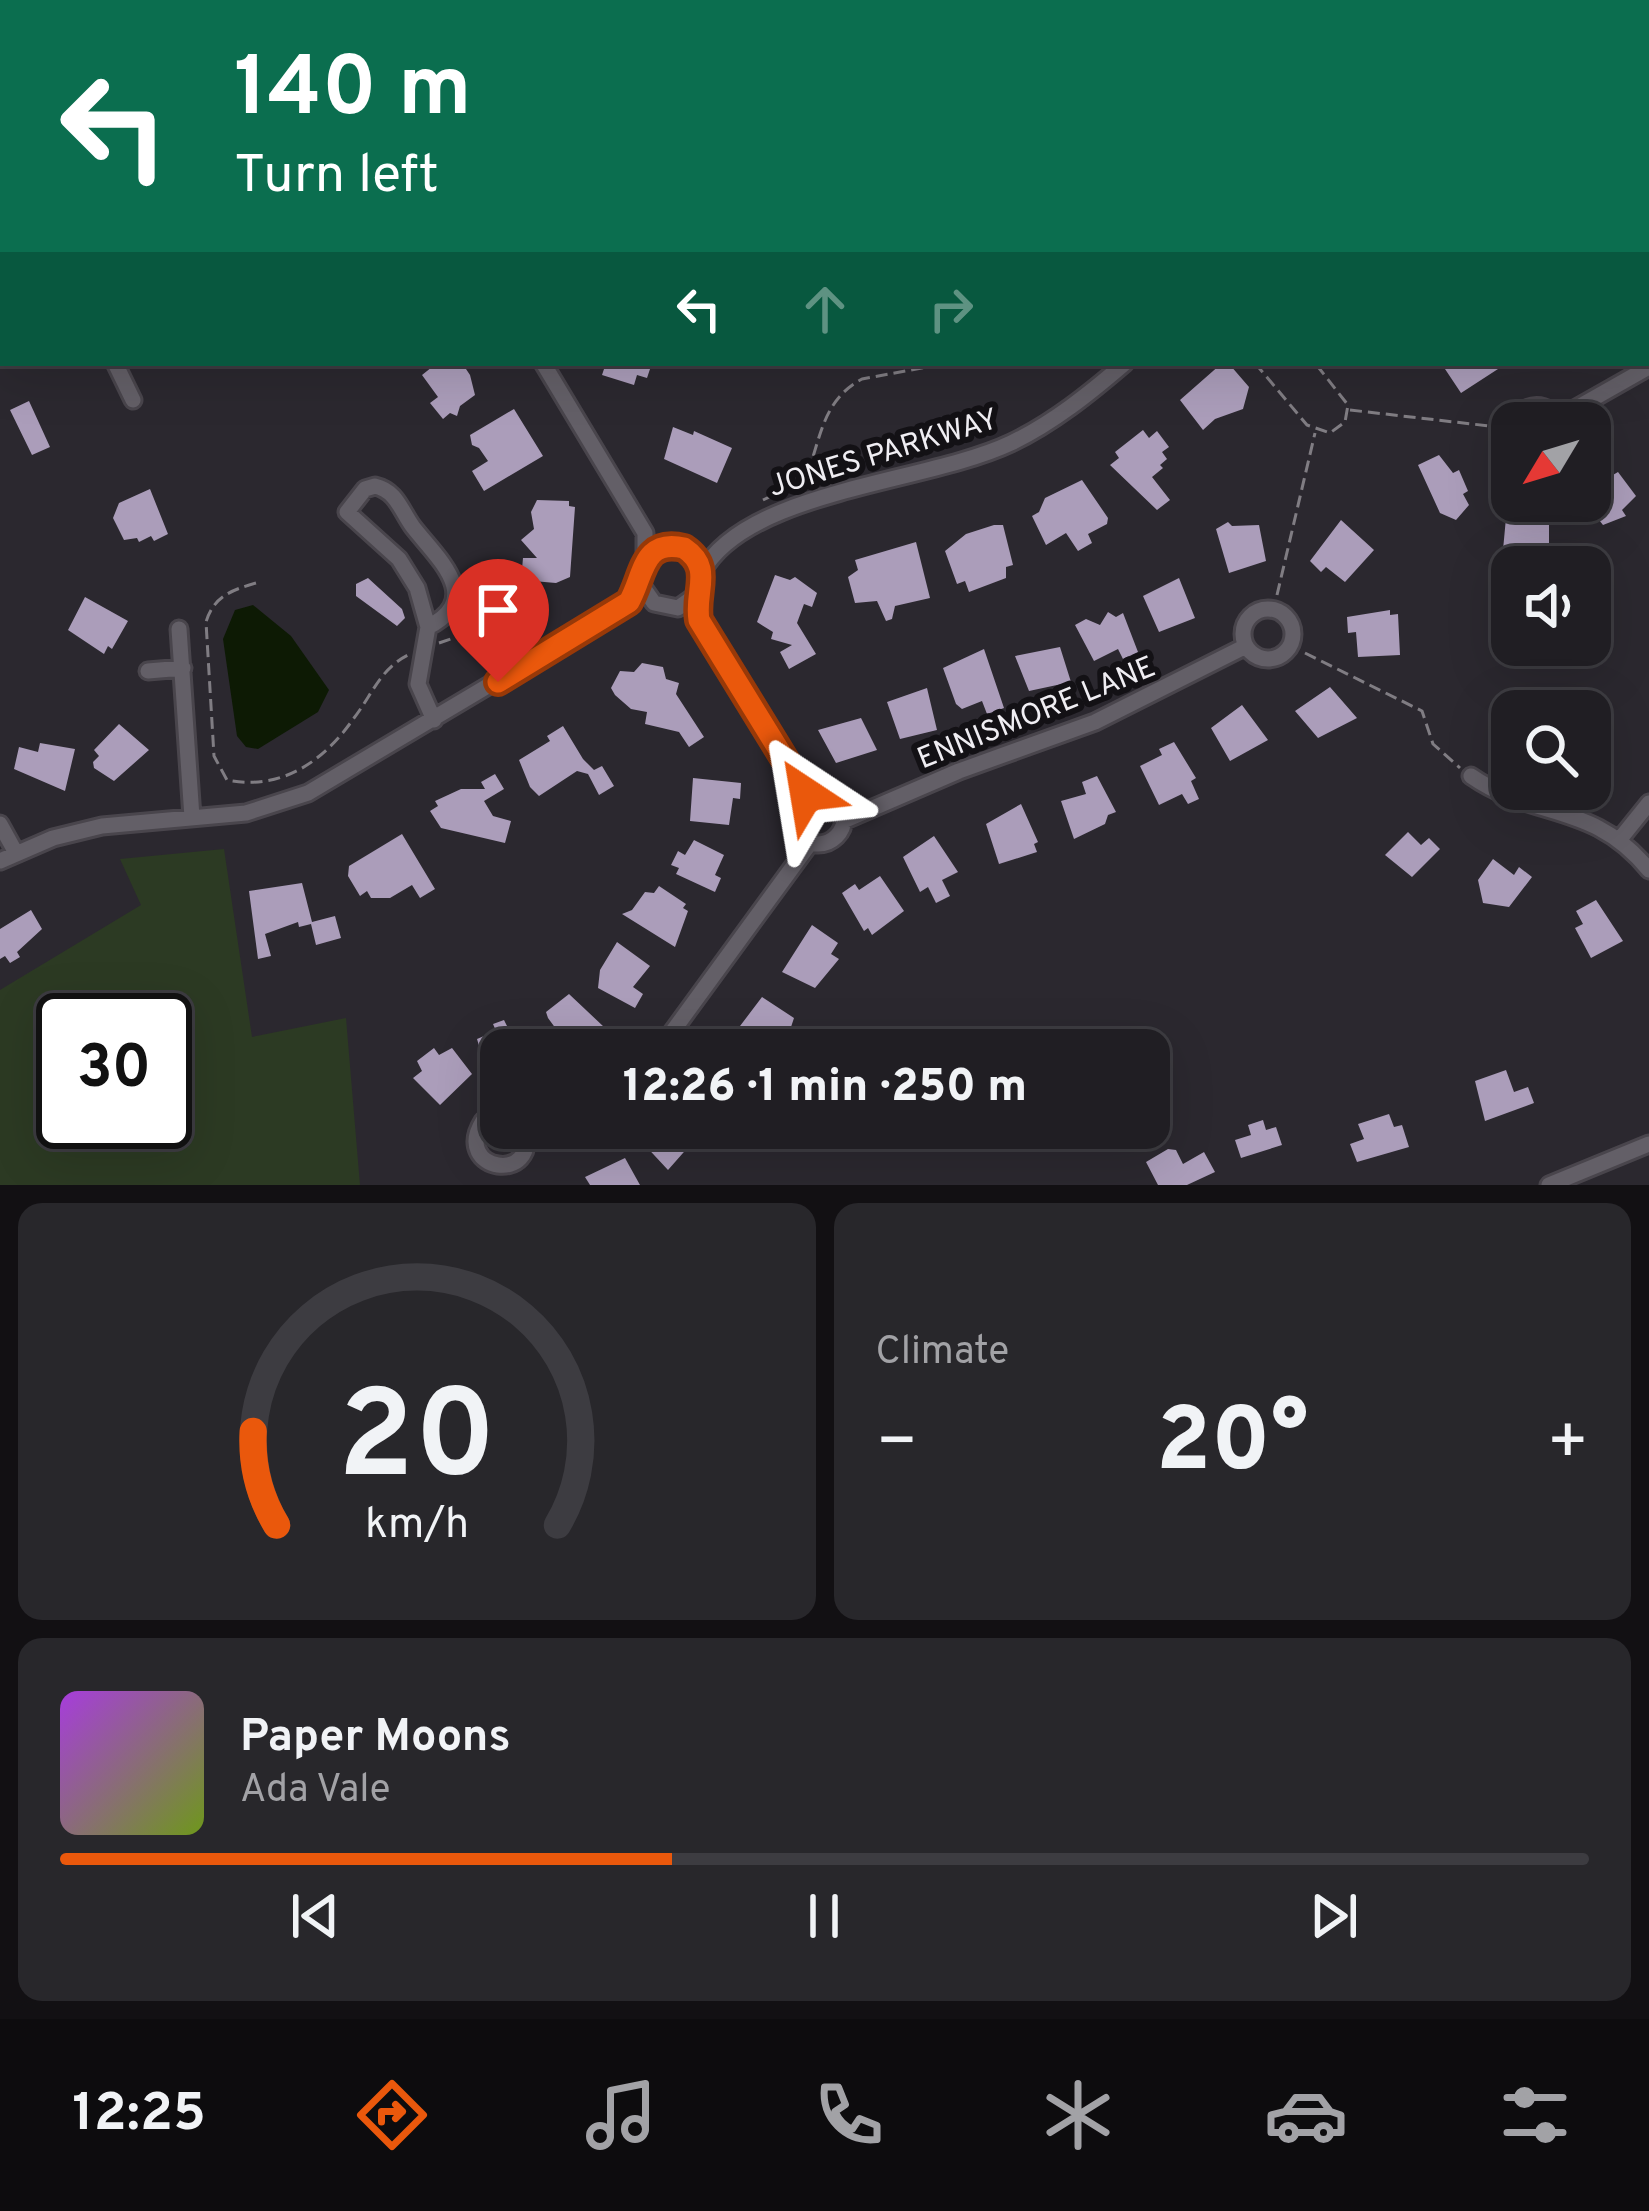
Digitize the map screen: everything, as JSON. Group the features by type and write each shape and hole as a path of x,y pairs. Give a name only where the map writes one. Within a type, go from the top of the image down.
{"street":[{"path":"116,366 133,400"},
{"path":"545,366 645,533 692,553 702,572 695,598 699,620 805,795"},
{"name":"JONES PARKWAY","path":"692,553 714,550 762,518 788,508 926,474 1010,443 1051,421 1121,366"},
{"path":"1592,402 1649,368"},
{"path":"428,627 451,608 452,577 394,495 386,488 365,489 346,512 411,574 428,627 418,684 434,720"},
{"path":"0,824 8,857 102,826 246,813 295,799 334,781 629,602 640,583 645,533"},
{"path":"645,559 667,546"},
{"name":"JONES PARKWAY","path":"702,572 714,550"},
{"path":"640,583 654,603"},
{"path":"678,608 695,598"},
{"path":"629,602 678,608 699,620"},
{"path":"179,629 192,817"},
{"name":"ENNISMORE LANE","path":"843,821 958,771 1095,722 1246,646"},
{"path":"148,671 183,668"},
{"path":"1471,776 1498,792 1580,818 1620,839 1649,870"},
{"path":"815,792 832,796 843,809 843,821 832,840 811,842 800,837 792,822 795,806 815,792"},
{"path":"1620,839 1649,802"},
{"path":"673,1029 811,842"},
{"path":"480,1126 476,1144 484,1160 499,1166 515,1163 526,1149"},
{"path":"1549,1185 1649,1144"}],"path":[{"path":"763,500 805,480 823,419 850,385 932,366"},
{"path":"1258,366 1315,431"},
{"path":"1315,431 1336,430 1348,410 1345,398 1318,366"},
{"path":"1348,410 1491,426"},
{"path":"1277,595 1315,431"},
{"path":"256,583 230,590 211,608 205,630 214,756 218,771 227,780 282,778 308,766 349,725 386,671 424,649 486,627 517,642 525,640"},
{"path":"1305,653 1422,711 1432,744 1471,776"}],"shaded area":[{"path":"253,605 291,636 329,690 318,712 258,749 246,747 237,736 223,639 235,610"},
{"path":"224,849 252,1037 346,1018 360,1185 0,1185 0,990 141,905 120,859"}],"building":[{"path":"433,366 464,366 475,395 460,406 457,416 450,413 443,419 430,403 438,397 422,375"},
{"path":"605,366 651,366 647,378 637,375 634,385 602,375"},
{"path":"1219,366 1231,366 1249,387 1243,409 1215,419 1203,430 1180,400"},
{"path":"1443,366 1498,369 1461,393"},
{"path":"29,401 50,447 32,455 10,410"},
{"path":"514,409 543,456 484,491 472,471 488,461 472,445 470,435"},
{"path":"673,427 732,448 717,483 664,459"},
{"path":"1143,430 1149,438 1157,431 1169,447 1162,452 1167,459 1160,465 1163,468 1152,477 1170,500 1157,510 1110,465 1119,458 1115,452"},
{"path":"1439,455 1453,473 1459,470 1468,491 1463,494 1469,505 1456,520 1440,513 1418,465"},
{"path":"1618,472 1636,496 1622,510 1626,516 1611,522 1611,476"},
{"path":"1082,480 1108,518 1107,524 1088,534 1092,543 1078,551 1066,533 1046,545 1032,516 1045,498"},
{"path":"150,489 168,534 154,541 151,536 139,542 137,538 124,540 113,518 119,503"},
{"path":"537,500 569,501 575,507 570,577 556,583 521,580 523,558 537,558 521,540 534,529 531,512"},
{"path":"1341,520 1374,550 1345,582 1326,567 1321,572 1310,561"},
{"path":"1228,522 1259,525 1266,561 1229,573 1216,529"},
{"path":"1506,522 1549,522 1549,546 1503,546"},
{"path":"1003,525 1013,565 1006,567 1006,578 969,592 965,581 957,584 945,551 966,534"},
{"path":"916,542 930,598 895,606 892,619 886,621 877,601 855,603 848,577 858,570 855,560"},
{"path":"775,575 795,577 817,593 812,607 804,604 797,623 816,654 789,669 780,652 792,645 771,639 773,632 757,622"},
{"path":"368,578 402,609 405,618 397,626 356,596 356,584"},
{"path":"1179,578 1195,618 1159,632 1143,596"},
{"path":"85,597 128,621 104,654 68,630"},
{"path":"1390,610 1390,615 1398,614 1400,655 1358,657 1356,632 1348,633 1347,617"},
{"path":"1108,612 1116,617 1123,613 1138,652 1123,659 1118,649 1094,661 1075,625 1086,619 1100,625"},
{"path":"1060,647 1071,682 1029,691 1015,656"},
{"path":"984,649 1004,708 987,714 982,701 962,709 956,704 943,668"},
{"path":"642,663 663,667 666,679 679,683 676,694 704,737 689,747 679,732 645,724 647,712 631,709 615,695 611,688 620,671 634,672"},
{"path":"1330,687 1357,718 1318,738 1295,711"},
{"path":"927,688 937,730 900,739 887,702"},
{"path":"1242,705 1268,740 1230,761 1211,728"},
{"path":"861,718 877,750 836,763 818,730"},
{"path":"119,724 149,750 114,781 94,768 99,756 94,750"},
{"path":"563,726 583,759 594,770 602,766 614,786 599,795 588,774 577,771 539,796 530,787 519,760 550,741 547,736"},
{"path":"1174,742 1196,778 1191,781 1199,799 1188,804 1182,794 1159,805 1140,766 1162,755 1159,749"},
{"path":"40,743 75,749 65,791 14,769 19,747 38,752"},
{"path":"495,774 504,789 484,801 493,816 511,821 505,843 441,828 430,811 438,806 435,801 461,789 485,789 481,782"},
{"path":"1097,776 1116,812 1108,815 1105,824 1074,839 1061,801 1086,794 1082,782"},
{"path":"693,778 741,783 729,825 690,821"},
{"path":"1021,804 1038,842 1034,844 1037,852 999,864 986,824"},
{"path":"1408,832 1421,845 1429,838 1440,849 1412,877 1385,855"},
{"path":"402,834 435,889 420,898 412,885 390,898 371,898 367,891 360,896 348,876 349,866"},
{"path":"934,836 958,872 942,880 950,896 936,903 928,887 920,892 903,857"},
{"path":"694,840 724,855 715,875 721,878 715,892 676,874 679,868 671,865 678,851 685,855"},
{"path":"1493,859 1514,875 1519,867 1532,877 1509,907 1483,903 1478,880"},
{"path":"880,876 904,911 872,935 868,928 864,931 842,893 855,884 859,890"},
{"path":"302,883 312,922 335,916 341,938 316,945 311,924 299,927 298,922 265,934 271,956 258,959 249,891"},
{"path":"659,886 686,904 683,908 688,911 675,947 622,914 632,910 645,892 654,893"},
{"path":"1596,900 1623,941 1591,958 1575,928 1583,924 1576,911"},
{"path":"31,910 42,929 17,952 20,957 10,963 5,956 0,959 0,929"},
{"path":"812,925 838,943 831,954 839,959 815,988 782,972"},
{"path":"617,942 650,966 633,987 643,994 635,1008 598,988 600,970"},
{"path":"569,994 604,1027 556,1029 546,1012"},
{"path":"762,997 794,1018 790,1029 738,1029"},
{"path":"504,1020 508,1029 495,1029 493,1024"},
{"path":"434,1048 439,1055 452,1048 472,1074 440,1105 413,1078 422,1071 417,1061"},
{"path":"1506,1070 1514,1092 1528,1087 1534,1103 1485,1121 1475,1081"},
{"path":"1389,1114 1394,1127 1402,1125 1409,1147 1357,1162 1350,1144 1364,1139 1358,1124"},
{"path":"1263,1120 1266,1130 1276,1127 1282,1145 1241,1158 1235,1140 1251,1135 1248,1125"},
{"path":"648,1149 687,1149 668,1170"},
{"path":"1168,1149 1176,1150 1183,1164 1204,1152 1215,1172 1187,1185 1158,1185 1146,1162"},
{"path":"625,1158 640,1185 590,1185 585,1177"}],"route":[{"path":"498,682 629,602 652,552 667,546 684,548 701,567 703,583 695,598 699,620 806,794"}]}
